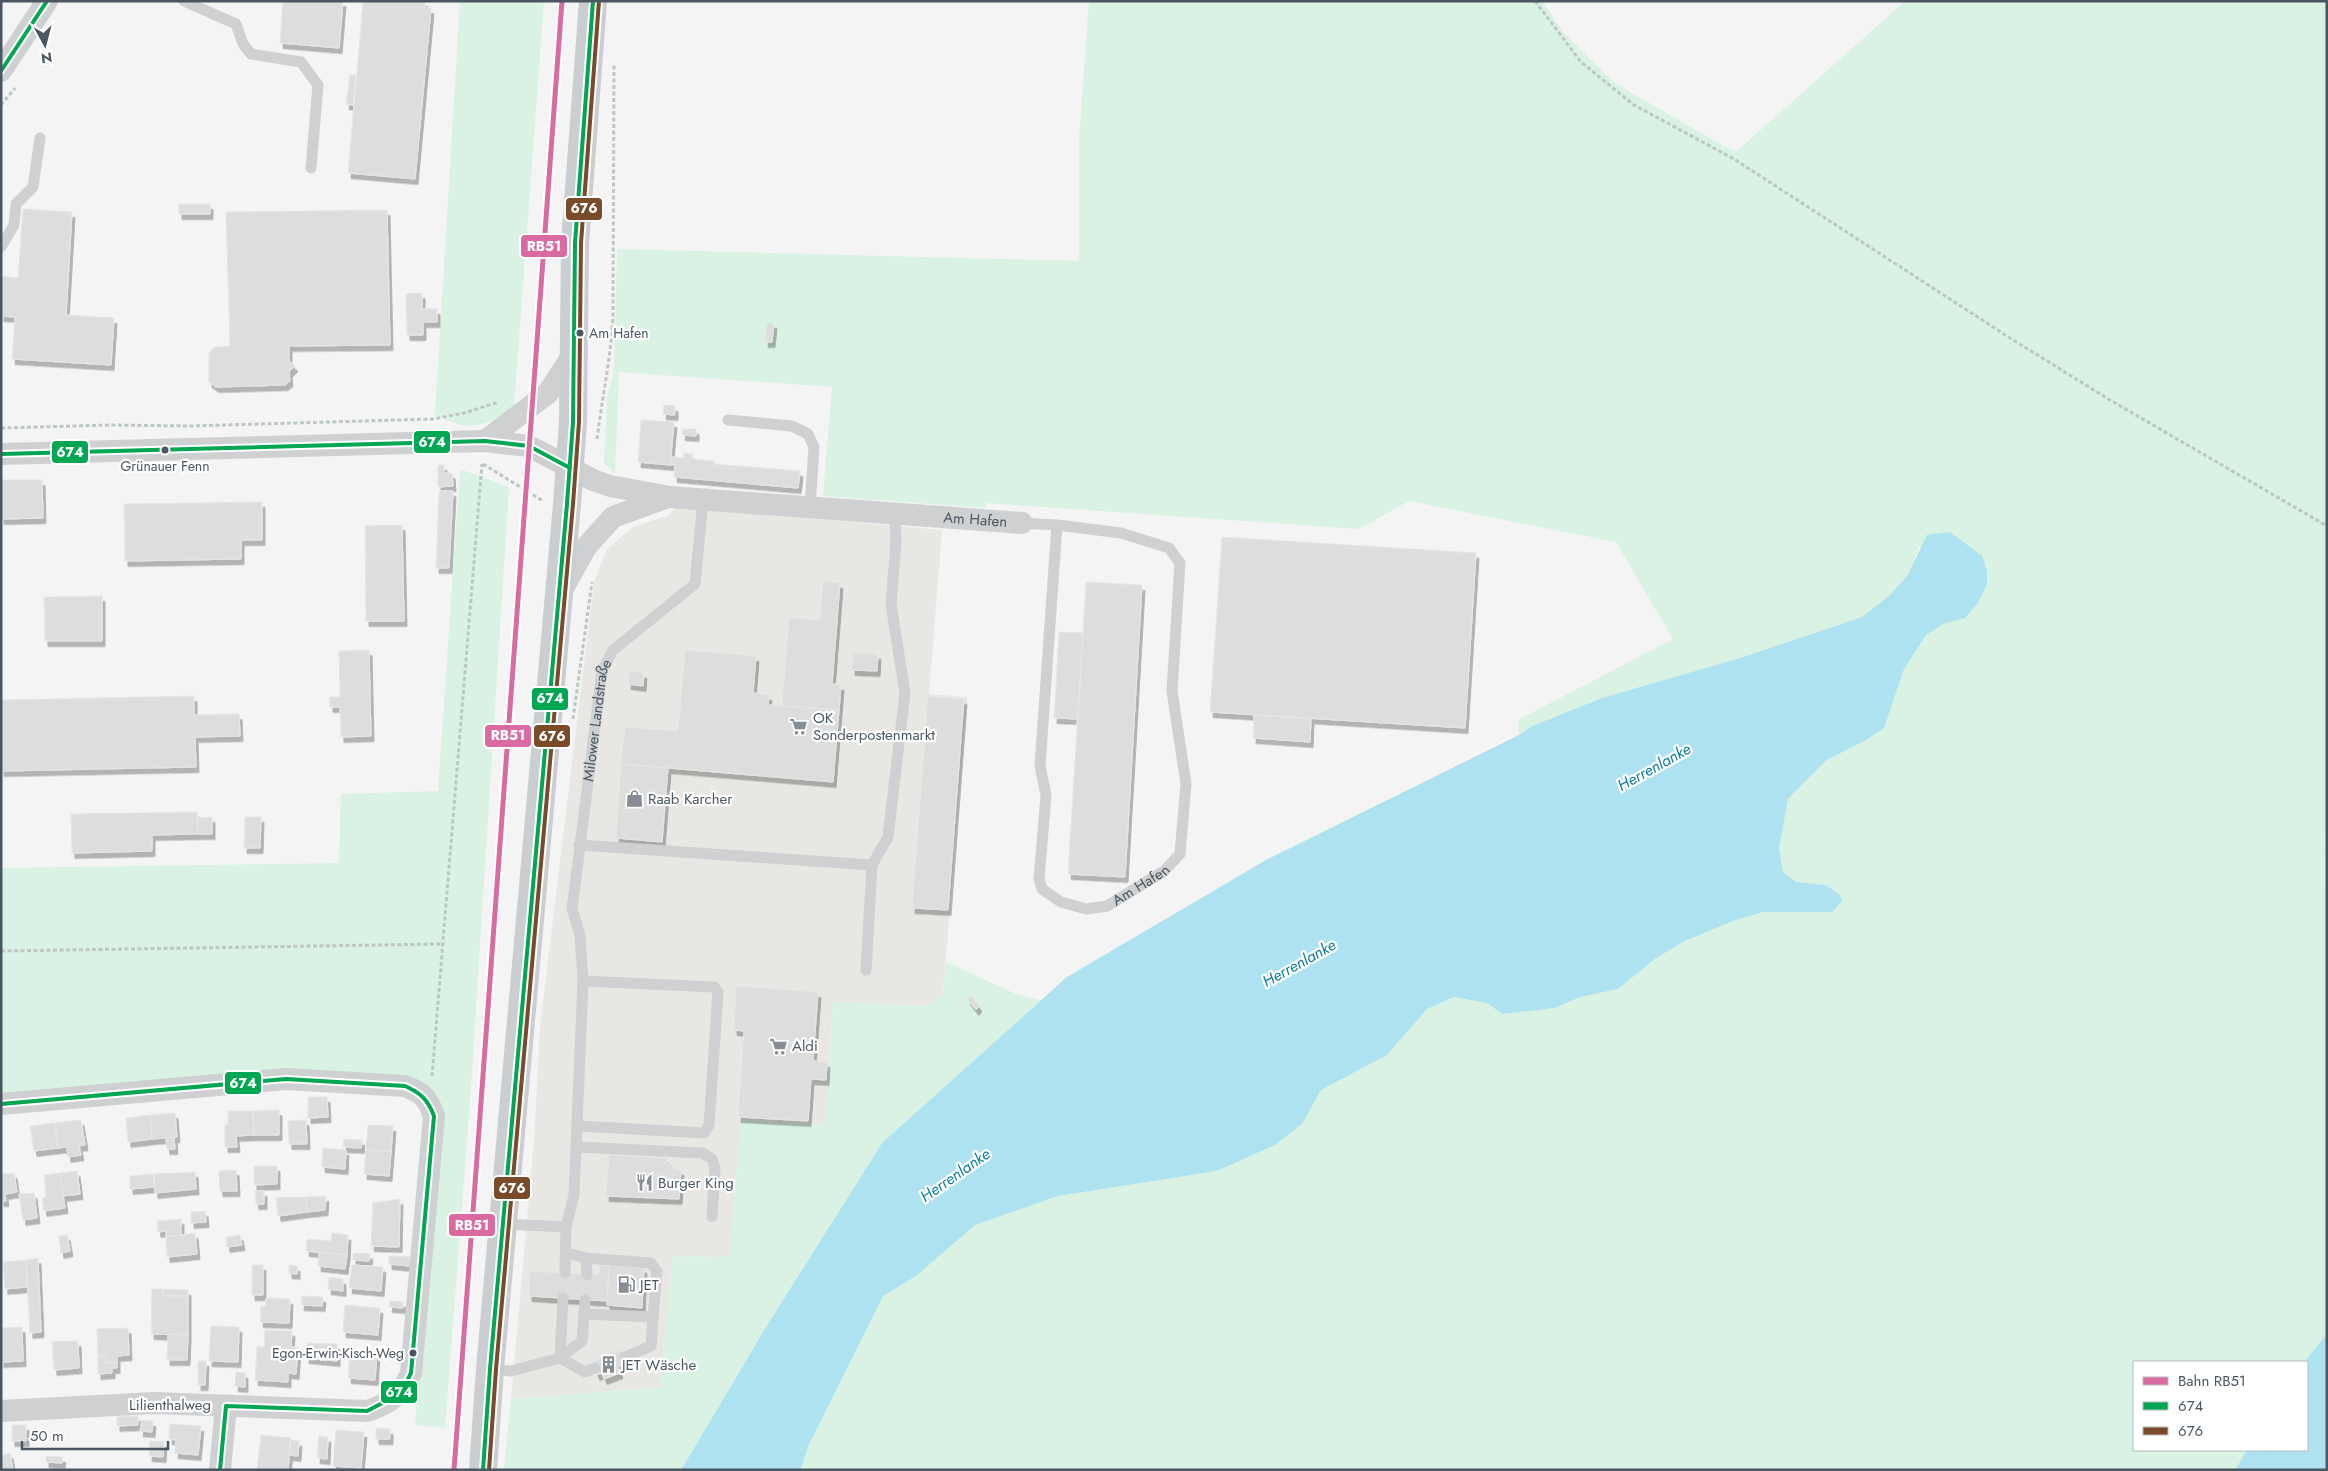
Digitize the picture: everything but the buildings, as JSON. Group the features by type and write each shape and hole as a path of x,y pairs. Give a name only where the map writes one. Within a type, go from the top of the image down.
{"main road":[{"path":"483,1470 502,1224 557,600 570,468 586,424 574,353 575,243 593,1"}],"street":[{"path":"1,71 47,1"},
{"path":"485,441 548,393 574,353"},
{"path":"5,452 181,450 485,441 529,446 570,468"},
{"name":"Am Hafen","path":"570,468 610,486 670,497 1022,523"},
{"path":"557,600 586,547 613,517 670,497"},
{"path":"1,1104 286,1079 405,1086 421,1092 430,1103"},
{"name":"Lilienthalweg","path":"1,1412 154,1404 367,1411 382,1406 395,1398 406,1386 411,1373 434,1116 430,1103"},
{"path":"220,1470 226,1406"}],"lane":[{"path":"184,1 236,24 243,44 251,54 301,62 318,85 311,168"},
{"path":"1,247 14,225 16,204 33,187 40,138"},
{"path":"728,420 792,426 808,434 814,447 810,507"},
{"name":"Milower Landstraße","path":"565,1273 567,1253 566,1227 574,1194 577,1148 583,980 580,934 572,909 602,671 613,650 695,584 703,500"},
{"path":"866,970 872,866 888,837 904,693 891,604 896,543 895,515"},
{"name":"Am Hafen","path":"1022,523 1057,525 1121,533 1169,548 1180,563 1172,691 1186,784 1180,854 1164,871 1107,906 1086,909 1061,902 1042,889 1039,879 1046,795 1040,766 1057,525"},
{"path":"579,845 872,866"},
{"path":"578,1126 704,1133 709,1125 718,992 714,987 583,980"},
{"path":"577,1148 703,1153 712,1159 715,1168 712,1217"},
{"path":"502,1224 566,1227"},
{"path":"567,1253 586,1258 651,1263 657,1272 651,1346 625,1357"},
{"path":"586,1258 586,1274"},
{"path":"560,1358 563,1298"},
{"path":"490,1369 511,1371 560,1358 582,1341 585,1300"},
{"path":"584,1314 653,1317"},
{"path":"560,1358 585,1372 595,1368"}],"path":[{"path":"1535,1 1581,62 1634,105 1734,159 2010,338 2110,400 2327,526"},
{"path":"597,443 586,424 601,400 612,352 614,316 614,60"},
{"path":"1,428 110,425 191,426 434,419 464,413 500,402"},
{"path":"430,1103 441,944 485,441"},
{"path":"482,464 544,502 567,504"},
{"path":"1,951 441,944"}],"shaded area":[{"path":"678,506 942,530 929,694 967,697 943,994 929,1006 833,1002 825,1124 741,1120 729,1257 673,1256 659,1387 511,1399 534,1141 540,1027 594,582 607,549 633,527 667,516"}],"green space":[{"path":"460,1 544,1 514,407 503,415 482,424 468,426 435,415"},
{"path":"1089,1 1542,1 1564,33 1613,82 1729,149 1737,151 1905,1 2327,1 2327,837 2325,839 2325,877 2327,890 2327,1334 2305,1361 2133,1361 2133,1451 2246,1451 2235,1470 800,1470 809,1445 883,1296 916,1276 975,1225 1058,1196 1217,1171 1275,1145 1302,1124 1321,1090 1387,1055 1427,1009 1454,997 1487,1003 1502,1014 1555,1008 1580,997 1618,989 1656,958 1685,941 1733,921 1763,912 1832,912 1841,901 1826,885 1796,882 1783,872 1779,849 1788,799 1827,760 1866,740 1883,728 1904,669 1926,634 1943,624 1965,618 1978,603 1987,584 1987,571 1919,547 1907,576 1890,595 1862,617 1740,658 1602,698 1532,726 1519,735 1518,720 1673,639 1616,542 1409,501 1359,529 987,503 985,508 823,496 832,387 619,372 615,474 604,463 607,399 614,372 617,249 1079,261 1079,141"},
{"path":"460,469 509,487 471,1087 445,1428 415,1425 441,1120 424,1085 1,1098 1,868 339,863 341,794 438,791"},
{"path":"946,962 1016,994 1041,1000 882,1143 763,1332 681,1470 504,1470 511,1399 659,1387 673,1256 729,1257 741,1120 825,1124 833,1002 929,1006 943,994"}],"water":[{"name":"Herrenlanke","path":"1950,532 1982,556 1987,571 1987,584 1978,603 1965,618 1943,624 1926,635 1904,669 1884,728 1866,740 1827,760 1788,799 1779,849 1783,872 1796,882 1826,885 1840,895 1842,901 1832,912 1763,912 1733,921 1685,941 1656,958 1618,989 1580,997 1555,1008 1502,1014 1487,1003 1454,997 1427,1009 1387,1055 1321,1090 1302,1124 1275,1145 1217,1171 1058,1196 975,1225 916,1276 883,1296 809,1445 800,1470 681,1470 763,1332 882,1143 1067,977 1266,860 1519,735 1532,726 1602,698 1740,658 1862,617 1890,595 1907,576 1927,535"},
{"path":"2327,1334 2327,1470 2235,1470 2246,1451 2308,1451 2308,1361 2305,1361"}],"rail line":[{"name":"RB51","path":"454,1470 562,1"}],"transit line":[{"name":"674","path":"1,71 47,1"},
{"name":"674","path":"483,1470 490,1369 567,504 573,422 575,243 593,1"},
{"name":"676","path":"489,1470 496,1369 573,504 579,422 581,243 599,1"},
{"name":"674","path":"1,454 485,441 529,446 570,468"},
{"name":"674","path":"1,1104 286,1079 405,1086 420,1094 429,1106 434,1116 411,1373 404,1387 394,1397 367,1411 226,1406 220,1470"}],"place":[{"name":"Am Hafen","path":"580,333"},
{"name":"Grünauer Fenn","path":"165,450"},
{"name":"OK Sonderpostenmarkt","path":"799,727"},
{"name":"Raab Karcher","path":"634,799"},
{"name":"Aldi","path":"778,1046"},
{"name":"Burger King","path":"644,1183"},
{"name":"JET","path":"626,1285"},
{"name":"Egon-Erwin-Kisch-Weg","path":"413,1353"},
{"name":"JET Wäsche","path":"608,1365"}]}
